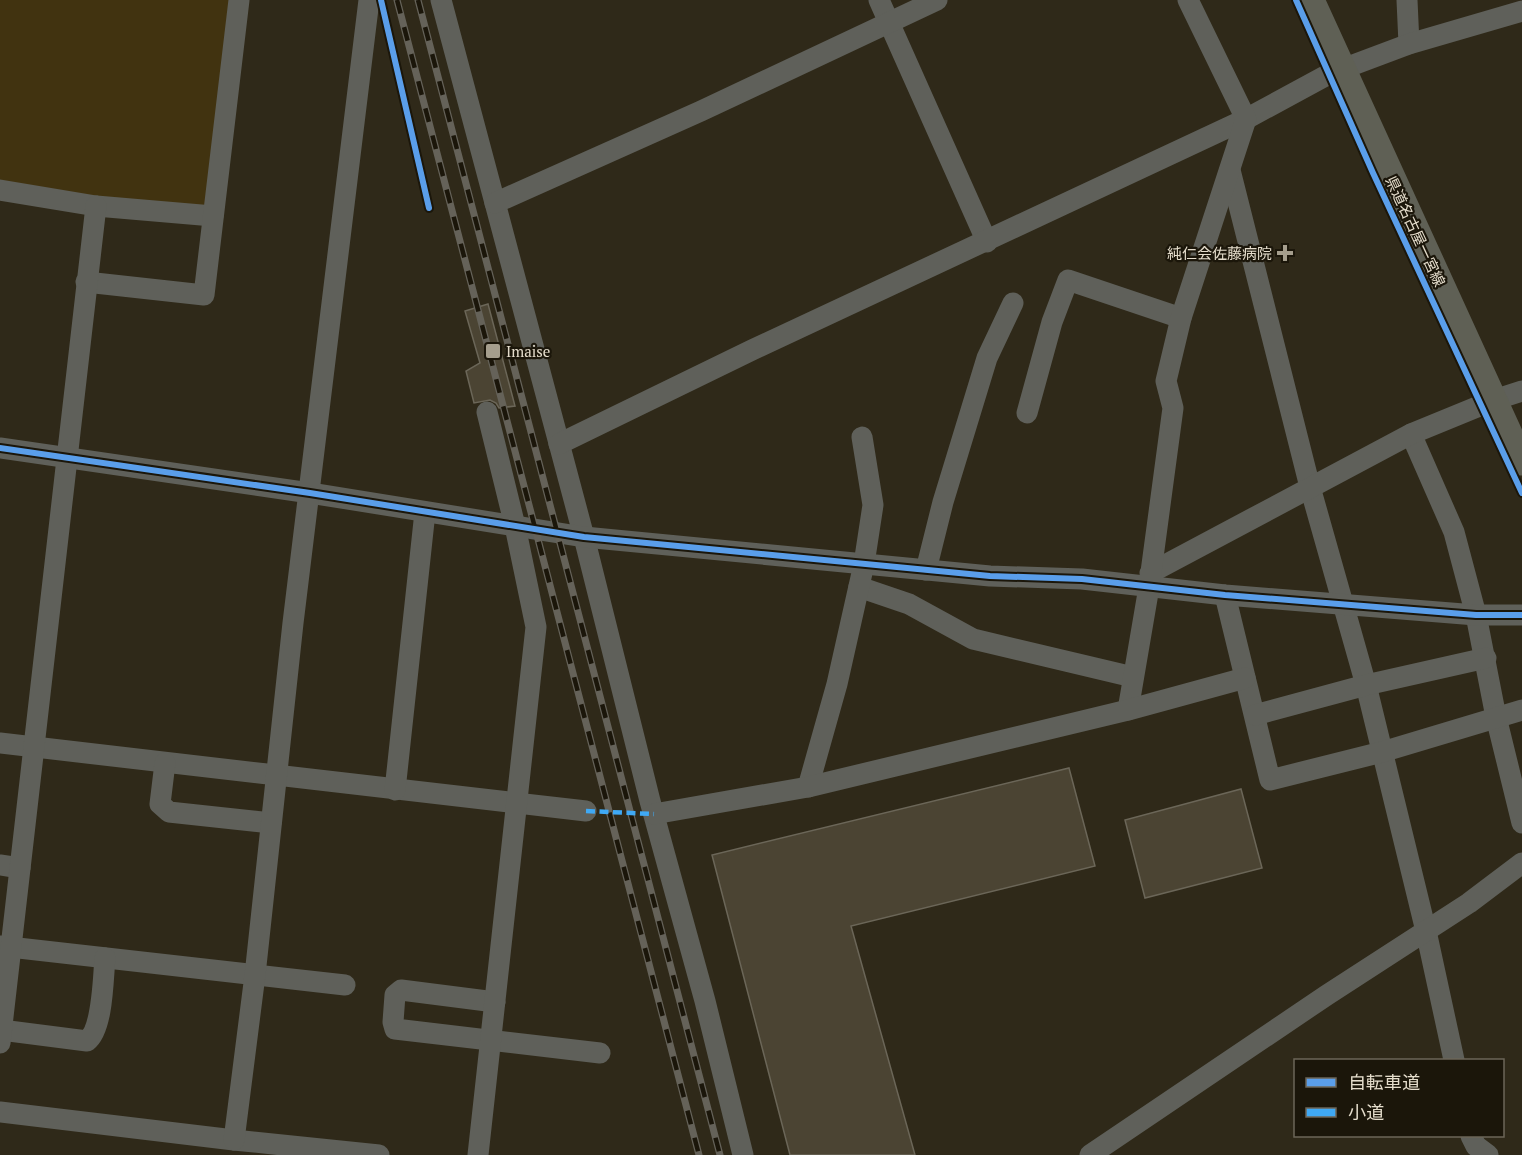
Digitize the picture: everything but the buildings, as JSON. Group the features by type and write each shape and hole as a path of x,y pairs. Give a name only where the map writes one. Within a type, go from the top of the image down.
{"main road":[{"name":"県道名古屋一宮線","path":"1311,0 1522,462"}],"street":[{"path":"86,282 204,295 239,0"},
{"path":"234,1140 369,0"},
{"path":"441,0 584,537 743,1155"},
{"path":"879,0 987,242"},
{"path":"495,203 701,111 938,0"},
{"path":"1128,710 1150,580 1173,408 1166,381 1181,318 1246,119 1188,0"},
{"path":"1407,0 1409,44"},
{"path":"559,444 752,350 1246,119 1329,74 1516,8"},
{"path":"1230,170 1310,487 1366,685 1426,931 1454,1059"},
{"path":"0,190 96,206 213,216"},
{"path":"96,206 34,748 10,867 1,1037 87,1041 97,1025 105,958"},
{"path":"1028,413 1052,322 1068,280 1181,318"},
{"path":"926,570 943,502 987,358 1013,303"},
{"path":"1150,580 1310,487 1411,434 1522,391"},
{"path":"478,1155 536,627 515,526 487,412"},
{"path":"1411,434 1454,532 1476,615 1496,717 1522,823"},
{"path":"808,787 837,684 864,564 873,505 862,437"},
{"path":"0,448 310,493 584,537 990,576 1150,580 1225,595 1476,615 1522,615"},
{"path":"395,790 425,512"},
{"path":"859,587 909,604 973,639 1133,677"},
{"path":"1225,595 1270,780 1382,752 1522,710"},
{"path":"1255,715 1366,685 1486,658"},
{"path":"654,814 808,787 1128,710 1245,678"},
{"path":"0,743 585,811"},
{"path":"165,763 160,804 169,812 271,823"},
{"path":"1090,1155 1284,1023 1469,903 1522,863"},
{"path":"5,947 345,985"},
{"path":"495,1002 401,990 395,995 393,1022 395,1029 600,1053"},
{"path":"0,1112 309,1151 379,1155"},
{"path":"1472,1137 1476,1146 1488,1155"}],"shaded area":[{"path":"0,0 234,0 205,213 0,185"}],"railway":[{"path":"397,0 699,1155"},
{"path":"418,0 720,1155"}],"marked path":[{"path":"586,811 654,814"}],"cycle path":[{"path":"381,0 429,208"},
{"path":"1296,0 1373,173 1522,493"},
{"path":"0,448 310,493 584,537 990,576 1082,579 1225,595 1476,615 1522,615"}],"place":[{"name":"純仁会佐藤病院","path":"1285,253"},
{"name":"Imaise","path":"493,351"}]}
